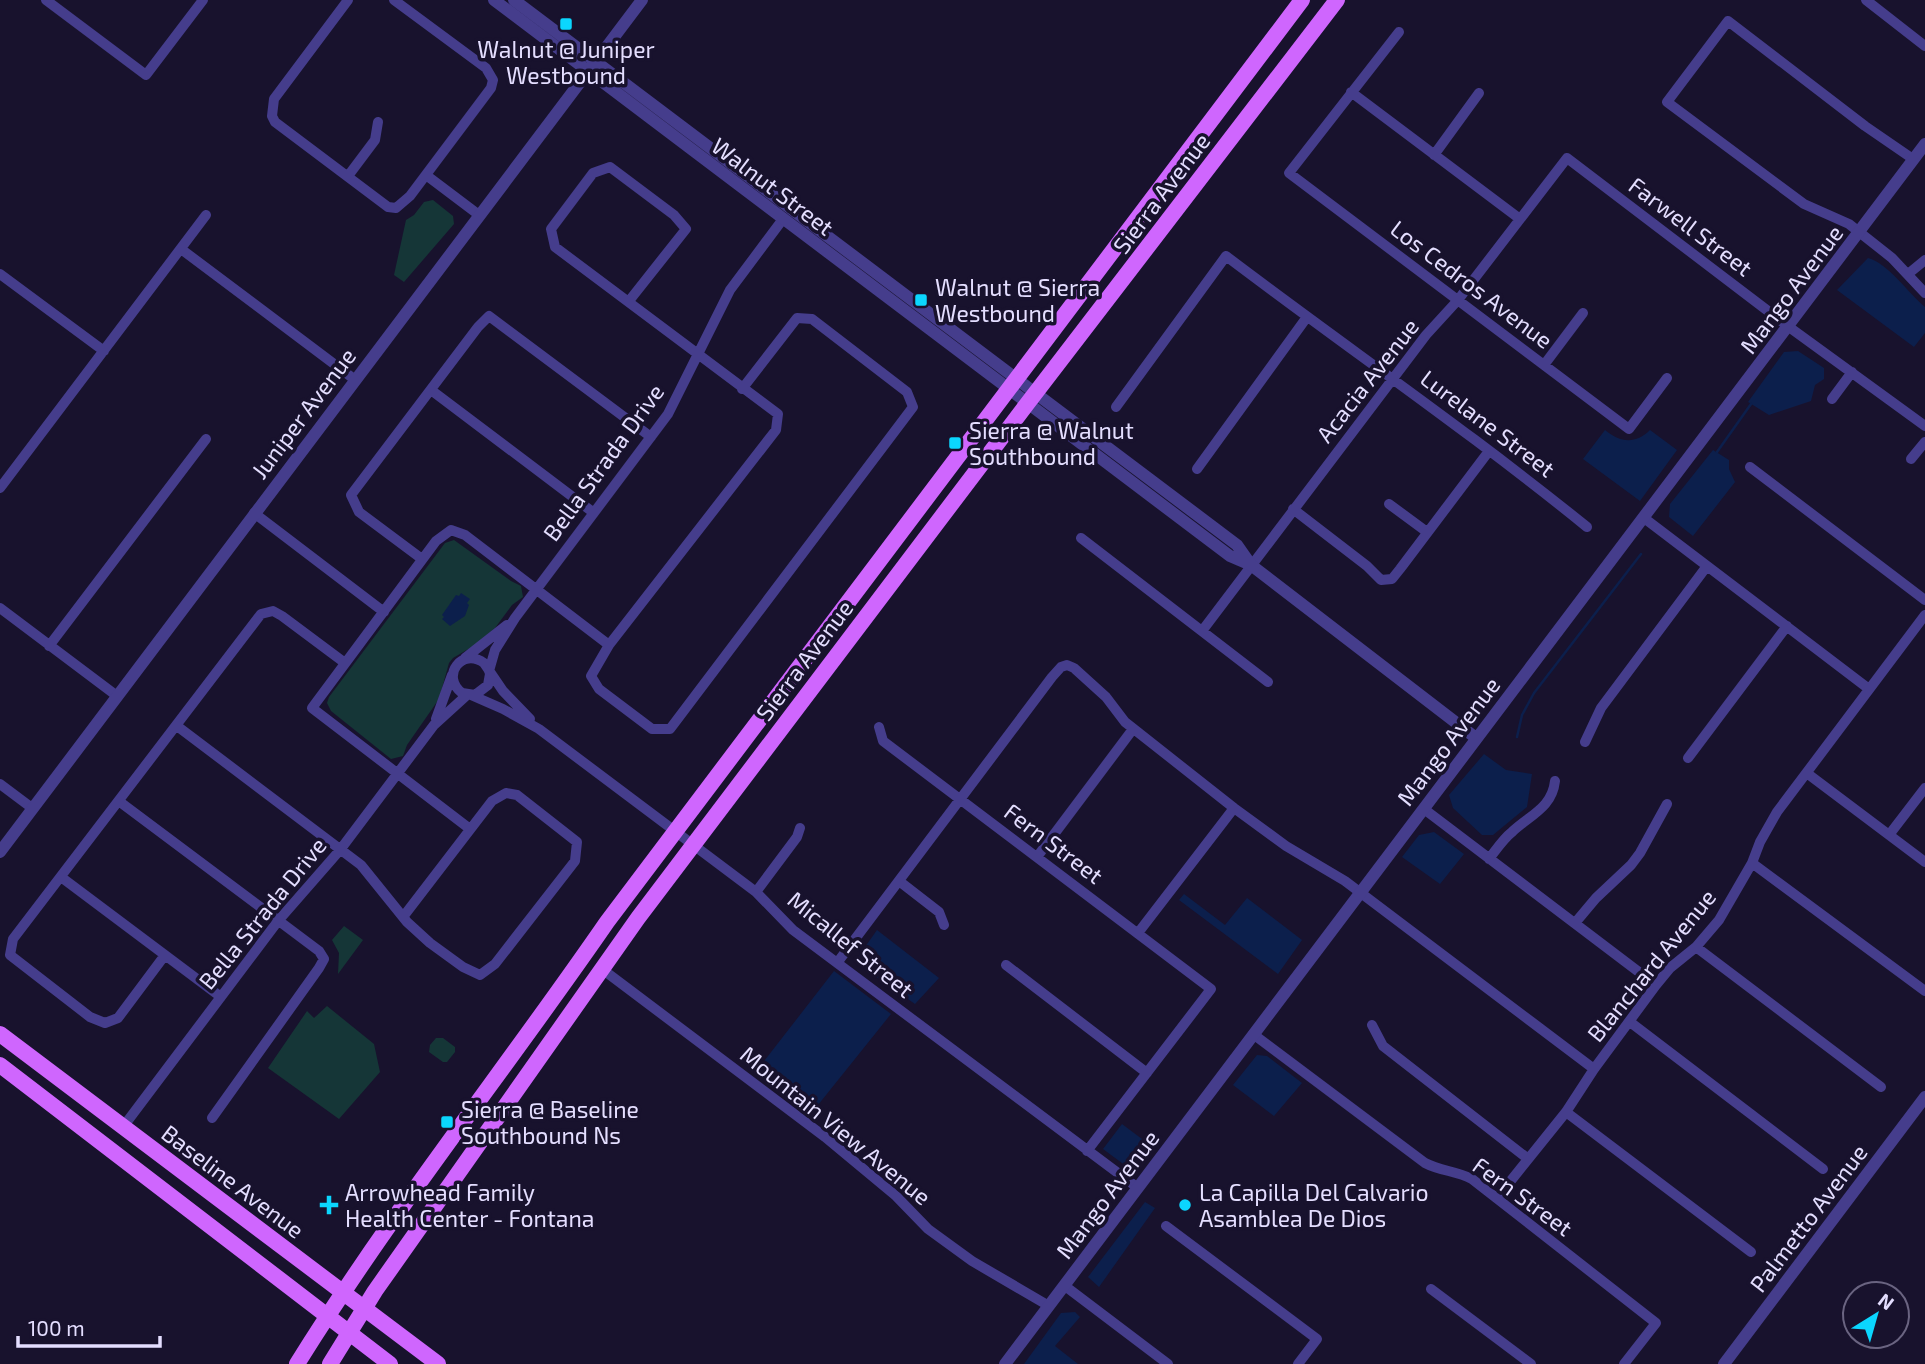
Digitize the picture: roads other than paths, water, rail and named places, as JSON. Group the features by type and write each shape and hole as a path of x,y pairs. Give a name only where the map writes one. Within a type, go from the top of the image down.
{"main road":[{"name":"Sierra Avenue","path":"297,1364 408,1197 542,1016 607,922 1302,0"},
{"name":"Sierra Avenue","path":"330,1364 364,1308 692,845 1337,0"},
{"name":"Baseline Avenue","path":"0,1034 439,1364"},
{"path":"0,1065 390,1364"}],"street":[{"path":"46,0 146,75 203,0"},
{"path":"348,0 274,99 271,116 275,122 388,207 396,208 411,196 491,88 493,80 486,68 394,0"},
{"name":"Walnut Street","path":"494,0 592,66 1013,385 1230,556 1251,565 1476,738"},
{"name":"Walnut Street","path":"514,0 783,219 1013,385"},
{"name":"Juniper Avenue","path":"0,852 642,0"},
{"path":"1866,0 1925,46"},
{"path":"1913,159 1728,21 1667,102 1804,204 1826,212 1859,233 1884,252 1925,293"},
{"path":"1399,32 1351,92 1520,219"},
{"name":"Los Cedros Avenue","path":"1351,92 1289,173 1629,429 1667,378"},
{"path":"1434,155 1479,93"},
{"path":"348,176 375,140 379,122"},
{"name":"Mango Avenue","path":"1005,1364 1925,144"},
{"name":"Acacia Avenue","path":"1202,631 1426,335 1458,300 1567,158"},
{"name":"Farwell Street","path":"1567,158 1789,327 1925,426"},
{"path":"629,301 686,229 674,215 610,167 593,173 551,229 555,247 742,389 778,414 776,430 609,645 591,676 599,689 652,729 670,729 913,407 907,392 897,384 812,320 797,318 742,389"},
{"path":"426,175 479,215"},
{"path":"0,488 206,215"},
{"name":"Bella Strada Drive","path":"489,672 495,650 515,618 668,415 730,290 783,219"},
{"path":"181,249 354,379"},
{"name":"Lurelane Street","path":"1116,407 1226,256 1395,379 1587,527"},
{"path":"1908,275 1925,260"},
{"path":"0,274 104,351"},
{"path":"1544,365 1583,313"},
{"path":"422,559 359,512 351,495 489,316 651,437"},
{"path":"1197,469 1307,317"},
{"path":"1832,400 1852,372"},
{"path":"431,390 594,513"},
{"path":"49,646 206,439"},
{"path":"1911,459 1925,442"},
{"path":"1293,509 1367,566 1381,580 1387,581 1400,569 1489,451"},
{"path":"1751,467 1925,600"},
{"path":"1389,503 1427,532"},
{"path":"254,513 384,612"},
{"path":"1644,518 1869,689"},
{"path":"470,829 312,708 422,559 436,541 451,530 465,535 609,645"},
{"path":"1080,538 1268,682"},
{"path":"1585,742 1601,708 1707,566"},
{"path":"0,608 117,696"},
{"path":"165,955 118,1018 105,1023 90,1017 10,955 13,939 261,614 274,611 345,663"},
{"name":"Blanchard Avenue","path":"1497,1198 1566,1112 1656,985 1670,968 1696,947 1719,920 1752,863 1769,825 1925,615"},
{"name":"Bella Strada Drive","path":"462,660 515,618"},
{"path":"1688,758 1787,626"},
{"path":"468,658 480,660 489,672 485,690 469,695 455,686 452,675 457,663 468,658"},
{"path":"837,963 1061,667 1067,665 1074,668 1106,697 1133,729 1234,807 1286,846 1360,892 1594,1069"},
{"name":"Micallef Street","path":"489,672 506,695 539,729"},
{"name":"Bella Strada Drive","path":"433,725 452,675"},
{"name":"Bella Strada Drive","path":"123,1127 278,921 340,850 433,725 469,695"},
{"name":"Micallef Street","path":"469,695 503,709 539,729 756,892 793,930 1138,1188"},
{"path":"177,726 361,865 403,917 429,943 463,967 480,975 495,964 576,861 577,842 517,795 506,793 492,800 403,917"},
{"name":"Fern Street","path":"879,727 883,741 1210,989 1147,1073"},
{"path":"1037,857 1133,729"},
{"path":"1808,774 1925,862"},
{"path":"1489,859 1510,833 1546,805 1554,792 1555,781"},
{"path":"0,784 32,808"},
{"path":"1889,835 1925,788"},
{"path":"120,802 319,951 324,959 212,1118"},
{"path":"1575,923 1596,898 1631,865 1667,804"},
{"path":"1138,933 1234,807"},
{"path":"1424,810 1656,985"},
{"path":"756,892 797,837 800,828"},
{"path":"1752,863 1925,991"},
{"path":"61,877 221,997"},
{"path":"899,881 939,912 944,925"},
{"path":"1696,947 1881,1087"},
{"path":"1006,965 1147,1073 1087,1151"},
{"name":"Mountain View Avenue","path":"602,969 825,1137 896,1196 928,1229 972,1261 1049,1306"},
{"path":"1630,1022 1823,1169"},
{"path":"1372,1025 1383,1046 1527,1158"},
{"name":"Fern Street","path":"1253,1034 1425,1163 1466,1176 1497,1198 1657,1323 1625,1363"},
{"name":"Palmetto Avenue","path":"1724,1364 1925,1097"},
{"path":"1566,1112 1751,1252"},
{"path":"1166,1226 1317,1339 1298,1364"},
{"path":"1065,1286 1168,1364"},
{"path":"1431,1289 1531,1364"}],"water":[{"path":"1868,258 1891,272 1925,307 1925,333 1914,347 1837,290"},
{"path":"1798,351 1824,368 1824,379 1815,385 1811,401 1769,415 1748,402 1784,352"},
{"path":"1605,430 1616,437 1634,440 1650,430 1677,450 1640,501 1583,459"},
{"path":"1713,450 1729,460 1729,469 1735,482 1693,536 1669,517 1670,504"},
{"path":"461,593 470,599 467,603 469,605 465,616 450,626 442,619 442,615 456,595"},
{"path":"1484,754 1506,770 1532,774 1527,807 1493,835 1482,835 1453,808 1449,795"},
{"path":"1434,832 1464,854 1440,884 1402,857 1419,835"},
{"path":"1184,894 1225,925 1247,898 1302,940 1278,974 1179,900"},
{"path":"877,930 939,978 915,1004 859,965 858,957"},
{"path":"834,971 891,1014 814,1110 758,1069"},
{"path":"1257,1055 1267,1056 1302,1083 1274,1116 1233,1085"},
{"path":"1122,1124 1150,1145 1130,1169 1103,1149"},
{"path":"1145,1202 1155,1208 1099,1287 1088,1277"},
{"path":"1075,1312 1080,1317 1055,1346 1078,1364 1024,1364 1061,1313"}],"waterway":[{"path":"1717,452 1751,404"},
{"path":"1517,737 1522,715 1534,693 1641,554"}],"place":[{"name":"Walnut @ Juniper Westbound","path":"566,24"},
{"name":"Walnut @ Sierra Westbound","path":"921,300"},
{"name":"Sierra @ Walnut Southbound","path":"955,443"},
{"name":"Sierra @ Baseline Southbound Ns","path":"447,1122"},
{"name":"Arrowhead Family Health Center - Fontana","path":"329,1205"},
{"name":"La Capilla Del Calvario Asamblea De Dios","path":"1185,1205"}]}
